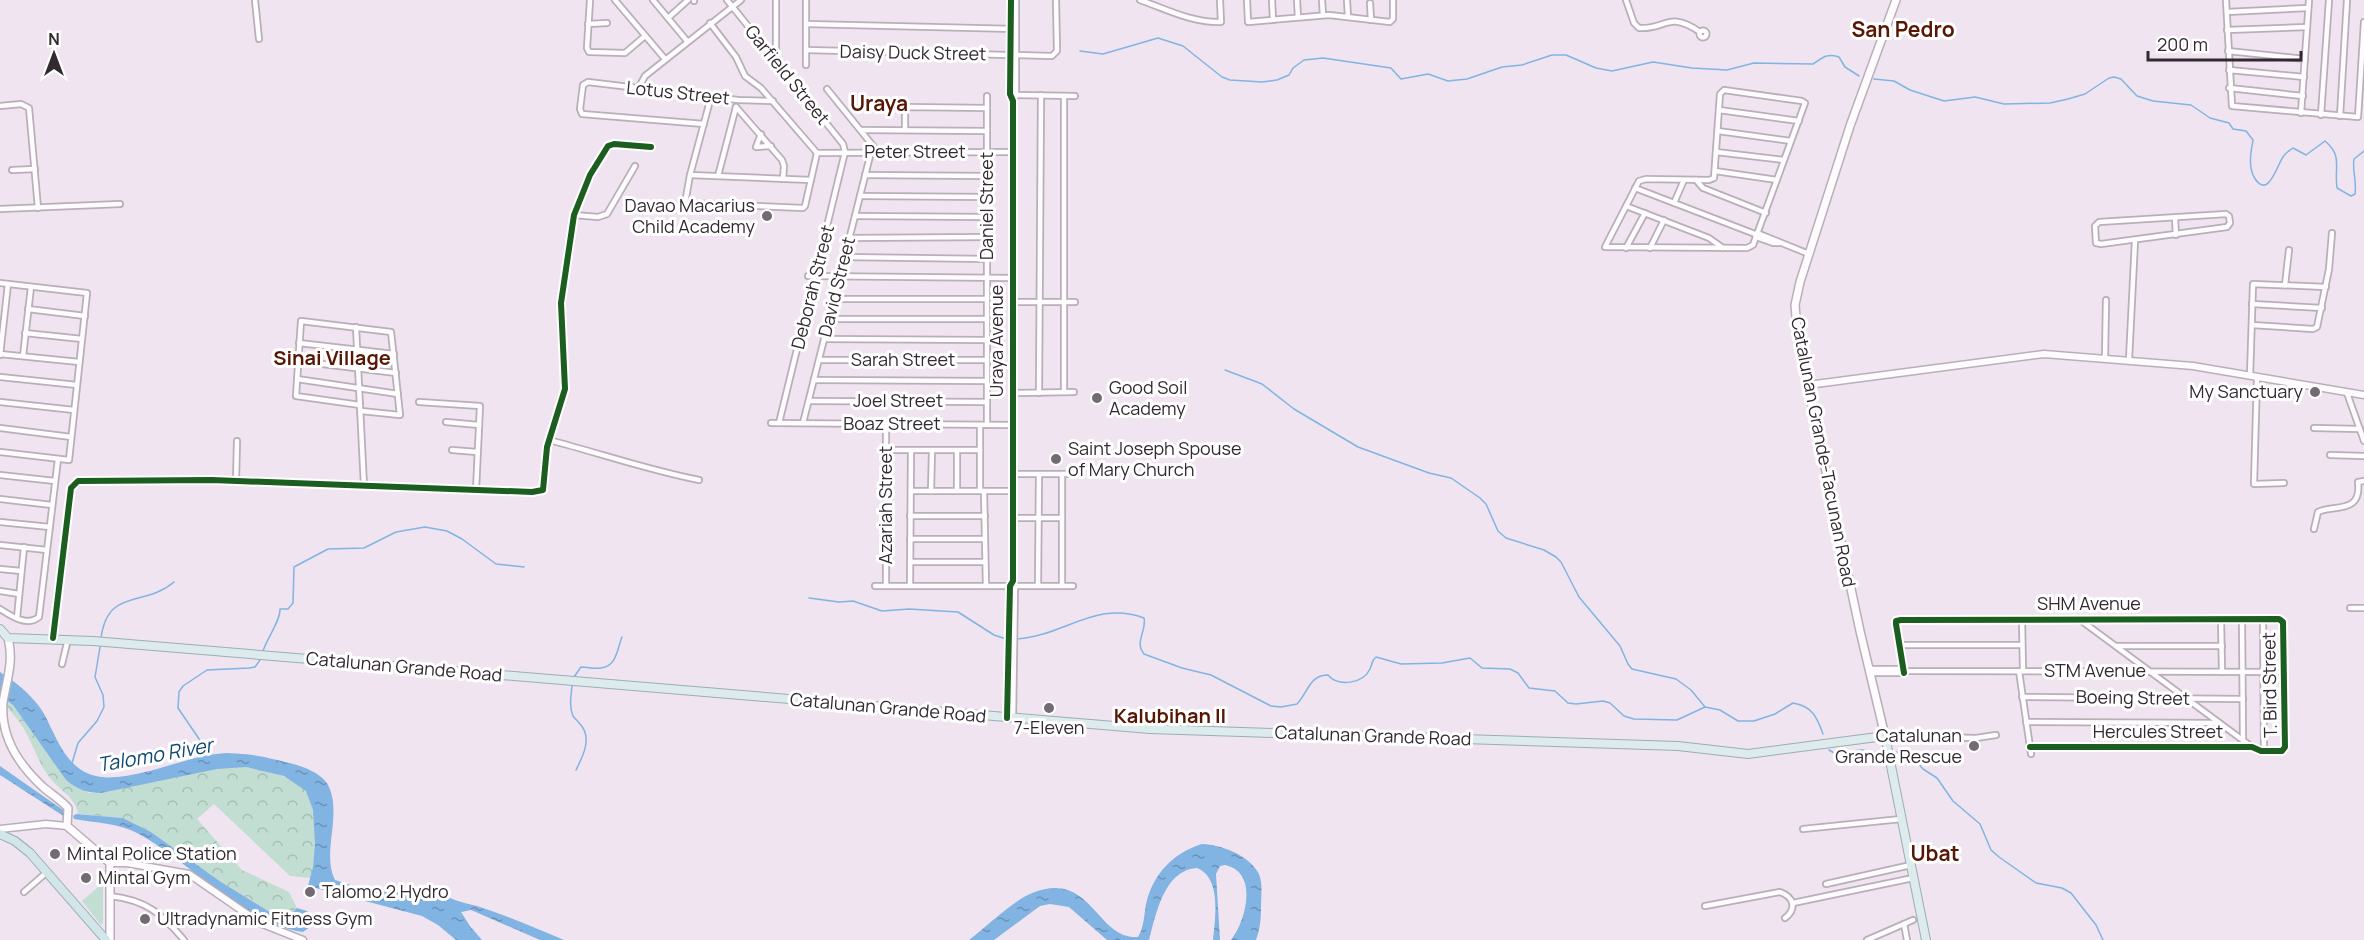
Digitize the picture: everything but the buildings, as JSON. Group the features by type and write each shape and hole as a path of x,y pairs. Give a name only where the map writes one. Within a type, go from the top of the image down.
{"highway":[{"path":"0,834 15,841 47,872 108,940"}],"main road":[{"name":"Catalunan Grande-Tacunan Road","path":"1885,736 1798,340 1795,305 1850,126 1896,0"},
{"path":"0,629 8,638 11,656 3,702 2,728 8,743 33,777 66,805 69,814 67,826 110,863 108,940"},
{"name":"Catalunan Grande Road","path":"8,638 68,639 1173,730 1678,746 1742,754 1765,753 1835,741 1885,736"},
{"path":"1885,736 1926,940"}],"street":[{"path":"255,0 259,39"},
{"path":"590,0 587,48 589,52 625,52 645,36"},
{"path":"615,0 665,59"},
{"path":"653,0 687,41"},
{"path":"668,18 688,0"},
{"name":"Garfield Street","path":"727,0 843,144 845,152"},
{"path":"638,89 642,79 665,59 741,0"},
{"path":"776,0 776,62"},
{"path":"806,0 806,65"},
{"name":"Uraya Avenue","path":"1010,718 1008,696 1013,585 1013,29 1011,0"},
{"name":"Uraya Avenue","path":"1013,29 1016,0"},
{"name":"Daisy Duck Street","path":"806,50 1055,55 1056,0"},
{"path":"1140,0 1195,20 1221,22 1220,0"},
{"path":"1247,0 1248,22 1323,15 1392,22 1393,0"},
{"path":"1272,0 1273,20"},
{"path":"1297,0 1298,17"},
{"path":"1322,0 1323,15"},
{"path":"1347,0 1347,17"},
{"path":"1626,0 1634,23 1639,28 1675,21 1687,24 1700,32"},
{"path":"2226,0 2231,105 2358,117 2364,22"},
{"path":"2301,113 2309,0"},
{"path":"2321,115 2329,0"},
{"path":"2340,116 2347,0"},
{"path":"1370,3 1371,20"},
{"path":"2227,12 2308,8"},
{"path":"710,23 736,57 745,76 772,101 817,153 804,208 685,203 711,97"},
{"path":"588,24 607,24"},
{"name":"Daisy Duck Street","path":"806,24 1013,29"},
{"path":"2227,30 2307,27"},
{"path":"2228,51 2305,59"},
{"path":"2229,70 2304,77"},
{"name":"Lotus Street","path":"704,124 581,112 584,83 738,100 772,101"},
{"path":"2229,88 2303,96"},
{"path":"827,89 878,152"},
{"path":"1724,90 1802,101 1805,104 1798,122 1753,245 1723,248 1605,247 1639,181 1643,179 1713,179 1720,93 1724,90"},
{"path":"1013,95 1075,96"},
{"path":"1039,393 1041,95"},
{"name":"Daniel Street","path":"987,96 987,425"},
{"path":"1064,96 1064,392"},
{"path":"718,177 738,100"},
{"path":"0,106 21,104 28,106 31,111 38,208"},
{"path":"736,106 783,162 783,179"},
{"path":"905,129 905,108 907,106 987,108"},
{"path":"1719,110 1798,122"},
{"path":"861,130 987,130"},
{"path":"1718,131 1791,141"},
{"path":"751,151 756,147 761,134"},
{"path":"53,638 71,489 75,483 98,480 236,481 541,491 545,484 549,440 565,389 561,303 574,215 581,192 608,146 614,144 651,147"},
{"path":"756,147 771,146"},
{"name":"Deborah Street","path":"779,423 845,152"},
{"name":"David Street","path":"803,423 871,152"},
{"name":"Peter Street","path":"817,153 1012,152"},
{"path":"1716,152 1785,160"},
{"path":"574,215 597,217 607,214 635,166"},
{"path":"12,170 35,169"},
{"path":"1715,171 1777,180"},
{"path":"865,175 987,176"},
{"path":"690,176 811,180"},
{"path":"1674,203 1684,180"},
{"path":"1696,180 1703,188 1766,213"},
{"path":"1635,188 1809,254"},
{"path":"860,196 987,197"},
{"path":"0,209 120,204"},
{"path":"1626,206 1715,240 1723,248"},
{"path":"1626,248 1645,213"},
{"path":"2226,214 2229,216 2230,223 2227,227 2099,244 2094,238 2095,226 2102,222 2175,218 2226,214"},
{"path":"855,216 987,217"},
{"path":"2175,218 2176,235"},
{"path":"1650,248 1664,220"},
{"path":"2252,325 2315,328 2319,323 2326,287 2332,233"},
{"path":"849,238 987,237"},
{"path":"2129,360 2135,240"},
{"path":"2285,285 2289,250"},
{"path":"844,257 987,259"},
{"path":"808,276 1012,278"},
{"path":"0,283 87,293 69,460 0,452"},
{"path":"8,284 0,354 79,362"},
{"path":"2284,483 2254,484 2253,284 2326,287"},
{"path":"23,356 31,287"},
{"path":"834,299 987,299"},
{"path":"2105,358 2106,300"},
{"path":"1013,302 1075,302"},
{"path":"2253,304 2322,308"},
{"path":"28,309 84,316"},
{"path":"829,319 987,319"},
{"path":"301,321 356,327 392,332 400,415 296,396 301,321"},
{"path":"356,327 364,486"},
{"path":"25,333 82,339"},
{"path":"824,339 987,340"},
{"path":"299,342 394,354"},
{"path":"1808,385 2031,354 2193,366 2364,395"},
{"name":"Sarah Street","path":"819,360 987,360"},
{"path":"298,361 396,373"},
{"path":"0,377 77,385"},
{"path":"297,379 398,394"},
{"path":"814,380 987,381"},
{"path":"1012,393 1074,392"},
{"path":"2347,393 2364,441"},
{"name":"Joel Street","path":"809,401 987,402"},
{"path":"0,402 74,410"},
{"path":"419,402 480,406 476,490"},
{"path":"446,422 479,425"},
{"name":"Boaz Street","path":"771,423 1012,425"},
{"name":"Azariah Street","path":"886,424 886,586"},
{"path":"980,425 986,586"},
{"path":"0,428 71,437"},
{"path":"2314,428 2362,432"},
{"path":"549,440 630,461 647,470 699,480"},
{"path":"236,481 237,441"},
{"path":"452,450 477,452"},
{"path":"886,450 980,450"},
{"path":"910,586 911,450"},
{"path":"931,491 932,450"},
{"path":"957,450 957,491"},
{"path":"2330,455 2364,456"},
{"path":"0,609 17,618 30,621 39,617 58,459"},
{"path":"1012,474 1074,474"},
{"path":"1038,586 1039,474"},
{"path":"1062,474 1062,586"},
{"path":"0,475 55,481"},
{"path":"2314,529 2318,512 2344,508 2357,495 2358,482 2364,481"},
{"path":"910,491 1012,491"},
{"path":"0,499 52,505"},
{"path":"910,516 985,516"},
{"path":"1012,518 1062,518"},
{"path":"0,522 50,527"},
{"path":"910,539 985,539"},
{"path":"0,545 47,550"},
{"path":"17,618 24,547"},
{"path":"910,562 985,562"},
{"path":"0,569 21,571"},
{"path":"875,586 1073,586"},
{"path":"0,591 19,594"},
{"path":"2350,608 2364,608"},
{"path":"2022,619 2022,697 2031,754"},
{"path":"2079,619 2252,747"},
{"path":"2222,619 2222,672"},
{"path":"2242,619 2243,740"},
{"path":"2263,619 2264,752"},
{"name":"SHM Avenue","path":"1899,645 1896,621 2282,620"},
{"name":"T. Bird Street","path":"2282,620 2284,750"},
{"path":"62,664 68,639"},
{"path":"1904,671 1899,645 2022,645"},
{"path":"2115,646 2222,646"},
{"name":"Uraya Avenue","path":"1010,718 1014,696 1011,661"},
{"name":"STM Avenue","path":"1870,671 2284,672"},
{"path":"1008,696 1014,696"},
{"name":"Boeing Street","path":"2022,697 2243,699"},
{"path":"2026,722 2220,723"},
{"path":"1885,736 1976,738 1996,735"},
{"name":"Hercules Street","path":"2030,747 2252,747 2264,752 2284,750"},
{"path":"1803,829 1901,819"},
{"path":"0,829 46,824 67,826"},
{"path":"110,863 127,863 189,874 260,923 303,940"},
{"path":"1826,884 1911,865"},
{"path":"24,892 47,872"},
{"path":"1793,903 1913,878"},
{"path":"1705,906 1776,892 1784,893 1793,903 1792,912 1785,918"},
{"path":"110,896 134,900 151,908 165,919 184,940"},
{"path":"1867,940 1913,920"},
{"path":"1904,924 1907,940"}],"green space":[{"path":"8,701 66,780 89,793 101,793 191,772 227,767 253,768 280,775 297,783 307,792 316,823 316,846 311,878 290,876 214,804 197,819 242,870 289,892 297,908 291,914 268,911 221,882 151,832 123,818 78,814 71,798 54,783 46,772 22,726 7,707"},
{"path":"103,883 103,923 101,925 82,901"}],"water":[{"path":"0,672 34,700 43,712 62,749 74,765 82,771 104,777 118,777 208,755 229,753 259,756 300,766 321,777 328,785 332,796 333,821 330,858 335,880 354,886 446,896 506,916 564,940 540,940 471,910 461,912 482,940 456,940 438,925 422,916 308,886 313,867 315,844 313,810 306,791 284,776 246,767 217,769 101,793 78,788 66,780 13,705 0,696"},
{"path":"0,766 66,812 65,817 0,775"},
{"path":"76,814 123,818 151,832 221,882 268,911 291,914 297,908 307,911 312,917 310,927 303,932 258,917 137,833 115,825 74,819 73,816"},
{"path":"1202,844 1218,846 1242,856 1255,867 1259,874 1261,916 1256,940 1231,940 1245,910 1246,887 1236,869 1225,865 1220,866 1216,874 1220,940 1213,940 1214,890 1205,873 1197,868 1177,876 1169,885 1159,906 1149,940 1107,940 1069,907 1050,904 1040,906 994,940 969,940 1025,896 1052,888 1068,890 1081,897 1112,928 1124,935 1138,937 1143,925 1149,893 1159,874 1173,859"}],"waterway":[{"path":"1080,51 1103,54 1158,38 1183,46 1222,77 1230,80 1262,82 1277,80 1289,75 1293,68 1304,60 1323,58 1391,68 1401,79 1428,74 1448,81 1467,79 1502,67 1522,65 1552,55 1566,55 1596,68 1612,71 1653,62 1727,70 1754,63 1813,64 1830,56 1839,57 1845,67 1859,76"},
{"path":"1874,79 1894,81 1910,90 1944,101 1975,97 2004,104 2050,103 2068,99 2085,94 2114,77 2121,79 2137,96 2153,101 2191,105 2210,118 2229,123 2233,129 2246,131 2253,140 2250,158 2252,172 2259,183 2264,185 2272,179 2284,156 2293,148 2306,155 2325,141 2331,146 2336,157 2337,188 2351,196 2355,194 2354,159 2364,151"},
{"path":"1225,370 1262,384 1294,409 1358,447 1429,473 1451,478 1480,498 1486,504 1498,531 1506,538 1544,550 1561,562 1579,597 1620,646 1632,669 1676,679 1691,690 1705,707"},
{"path":"263,651 280,609 288,609 293,603 294,567 328,549 364,548 396,532 425,527 447,531 496,564 524,567"},
{"path":"101,638 105,622 111,611 119,605 163,590 174,582"},
{"path":"809,598 839,602 853,601 882,611 909,609 958,612 994,635 1006,639"},
{"path":"1017,639 1050,632 1095,616 1111,613 1127,614 1144,618 1140,641 1144,654 1182,668 1211,675 1271,706 1297,704 1309,685 1322,676 1328,675 1332,679 1344,682 1356,681 1367,674 1376,657 1401,664 1442,663 1470,658 1482,668 1510,669 1518,673 1529,688 1555,691 1568,703 1603,701 1610,703 1624,716 1634,719 1677,720 1705,707 1720,710 1738,721 1754,721 1775,714 1793,703 1813,713 1823,734"},
{"path":"574,677 581,667 601,668 610,664 616,656 622,637"},
{"path":"72,763 78,743 97,721 104,707 103,695 95,677 100,647"},
{"name":"Talomo River","path":"210,755 178,708 179,692 183,686 207,670 255,667 260,660"},
{"path":"572,686 572,713 583,728 586,738 585,749 576,770"},
{"path":"1829,750 1834,753 1862,750 1878,753"},
{"path":"1896,752 1911,755 1923,769 1937,778 1953,801 1980,824 1991,850 1999,857 2036,883 2062,888 2071,893 2096,925 2103,940"}],"cycle path":[{"path":"1007,718 1010,586 1013,581 1011,0"},
{"path":"53,638 71,488 78,481 212,480 532,492 543,490 547,447 565,389 561,303 574,215 590,175 608,146 614,144 651,147"},
{"path":"1904,673 1896,624 1896,621 1901,620 2279,619 2283,622 2285,747 2282,751 2261,751 2252,747 2030,747"}],"place":[{"name":"Davao Macarius Child Academy","path":"767,216"},
{"name":"My Sanctuary","path":"2315,392"},
{"name":"Good Soil Academy","path":"1097,398"},
{"name":"Saint Joseph Spouse of Mary Church","path":"1056,459"},
{"name":"7-Eleven","path":"1049,708"},
{"name":"Catalunan Grande Rescue","path":"1974,746"},
{"name":"Mintal Police Station","path":"55,854"},
{"name":"Mintal Gym","path":"86,878"},
{"name":"Talomo 2 Hydro","path":"310,892"},
{"name":"Ultradynamic Fitness Gym","path":"145,919"}],"district":[{"name":"San Pedro","path":"1903,30"},
{"name":"Uraya","path":"879,104"},
{"name":"Sinai Village","path":"332,358"},
{"name":"Kalubihan II","path":"1170,716"},
{"name":"Ubat","path":"1935,854"}]}
